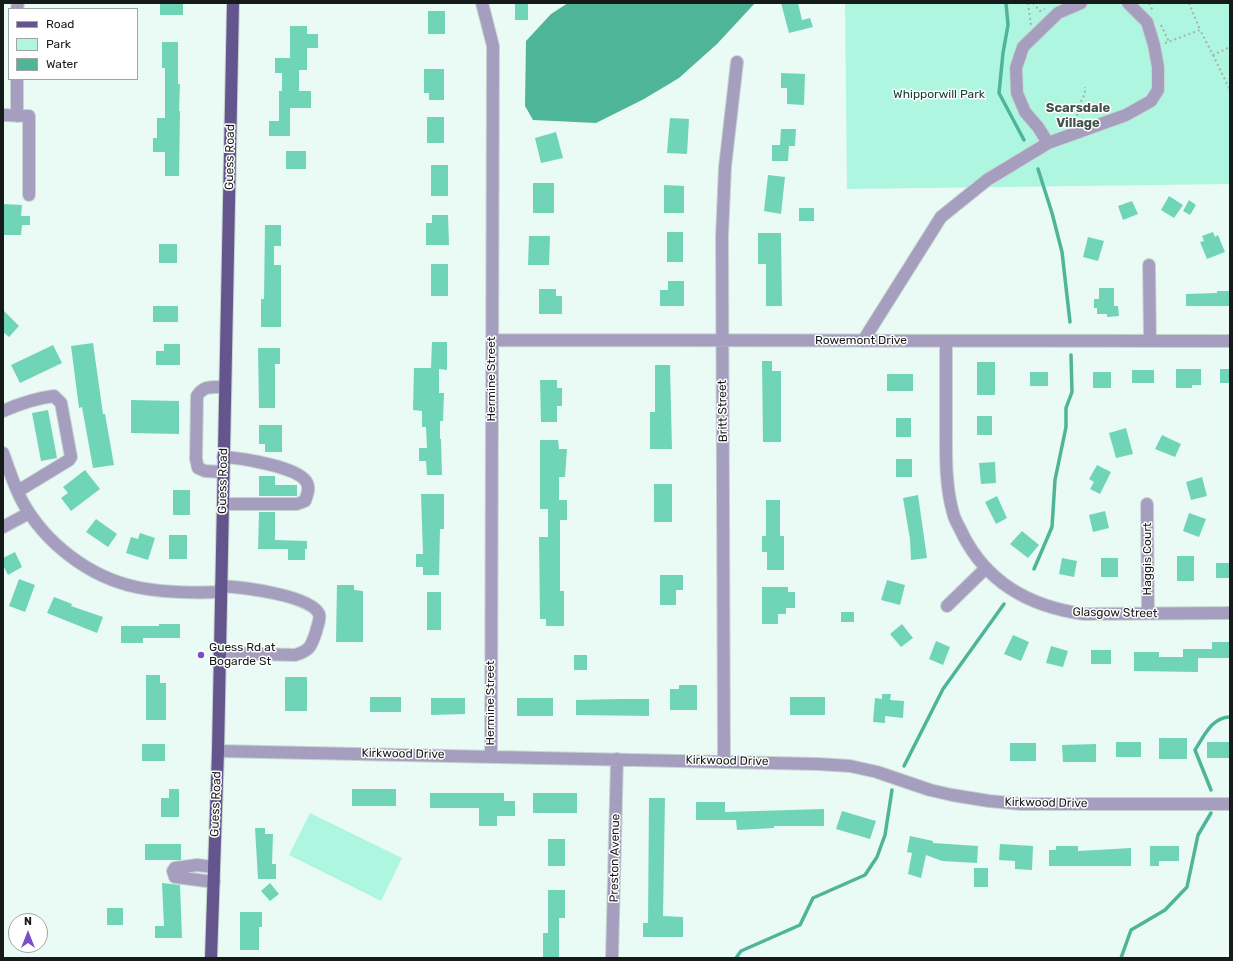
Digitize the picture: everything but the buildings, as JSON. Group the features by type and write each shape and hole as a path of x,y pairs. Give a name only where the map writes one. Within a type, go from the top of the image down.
{"main road":[{"name":"Guess Road","path":"211,958 218,751 233,3"}],"street":[{"name":"Hermine Street","path":"482,3 493,46 491,756"},
{"path":"1048,143 1038,127 1025,112 1018,93 1016,68 1023,47 1058,13 1081,3"},
{"path":"863,342 941,217 987,180 1048,143 1126,115 1141,108 1151,101 1158,90 1158,67 1147,22 1128,3"},
{"name":"Britt Street","path":"724,761 722,236 725,167 737,62"},
{"path":"17,80 17,116"},
{"path":"3,115 29,116 30,195"},
{"path":"1149,265 1150,341"},
{"name":"Rowemont Drive","path":"492,340 722,340 863,342 1230,341"},
{"name":"Glasgow Street","path":"946,341 946,469 949,495 953,515 971,550 986,568 1012,590 1049,608 1084,614 1230,613"},
{"path":"223,472 205,471 198,468 196,459 196,404 197,396 200,391 207,387 225,387"},
{"path":"3,411 17,405 54,396 61,402 71,457 69,460 18,491"},
{"path":"3,453 7,476 18,491 29,513 50,540 84,566 116,581 136,587 158,591 248,588 298,600 314,607 319,613 320,618 311,647 303,652 295,655 220,653"},
{"path":"223,504 297,504 305,501 309,490 308,483 303,476 244,458 224,457"},
{"name":"Haggis Court","path":"1147,504 1148,613"},
{"path":"3,527 29,513"},
{"path":"947,606 986,568"},
{"name":"Kirkwood Drive","path":"218,751 724,761 850,766 877,772 930,790 989,801 1021,804 1230,804"},
{"name":"Preston Avenue","path":"612,958 617,759"},
{"path":"214,867 197,865 175,868 173,871 175,876 214,882"}],"path":[{"path":"1028,3 1033,38"},
{"path":"1033,3 1040,11 1050,6"},
{"path":"1189,3 1200,30 1230,90"},
{"path":"1169,42 1200,30"},
{"path":"1213,56 1230,48"},
{"path":"1081,132 1077,109 1085,96 1085,87"}],"green space":[{"name":"Whipporwill Park","path":"845,3 1230,3 1230,184 847,189"},
{"path":"310,813 402,858 381,901 289,855"}],"water":[{"path":"568,3 755,3 717,44 679,78 644,99 596,123 533,120 525,106 526,41 551,14"}],"waterway":[{"path":"1006,3 1008,25 1003,53 999,93 1024,140"},
{"path":"1038,169 1052,213 1062,252 1070,322"},
{"path":"1034,569 1052,527 1055,480 1066,427 1066,408 1072,392 1071,355"},
{"path":"904,766 943,689 1004,604"},
{"path":"1211,790 1195,750 1205,733 1213,724 1218,720 1230,717"},
{"path":"736,958 741,951 800,925 813,898 865,875 877,857 885,835 892,790"},
{"path":"1121,958 1131,930 1165,910 1187,887 1198,835 1211,813"}],"place":[{"name":"Guess Rd at Bogarde St","path":"201,655"}],"district":[{"name":"Scarsdale Village","path":"1078,116"}]}
